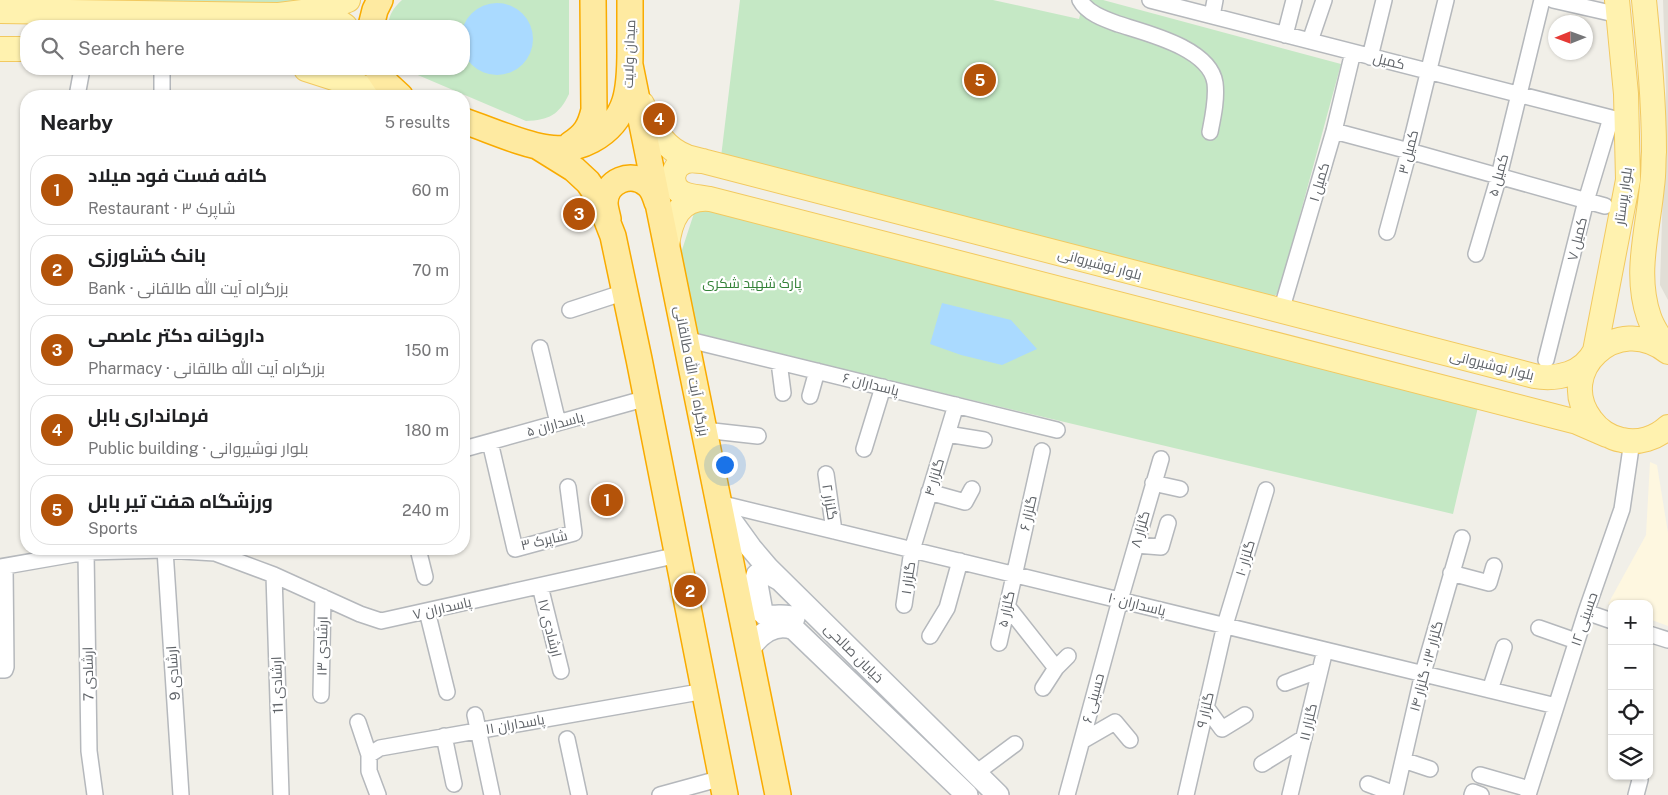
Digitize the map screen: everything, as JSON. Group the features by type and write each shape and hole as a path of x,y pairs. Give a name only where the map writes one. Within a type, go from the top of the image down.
{"highway":[{"path":"372,20 380,0"},
{"path":"548,147 571,144 582,137 592,122 595,100 593,0"},
{"name":"میدان ولایت","path":"548,147 572,148 588,142 615,121 627,98 630,81 630,0"},
{"name":"بزرگراه آیت الله طالقانی","path":"630,65 778,795"},
{"path":"381,75 394,90"},
{"path":"470,123 548,147 588,182 597,195 613,236"},
{"path":"658,204 652,189 644,181 632,178 626,178 616,183 608,192 605,203 647,398 724,787"}],"main road":[{"path":"279,15 325,9 348,0"},
{"name":"بلوار پرستار","path":"1644,0 1654,111 1654,140 1653,181 1643,256 1642,282 1649,317 1668,351"},
{"path":"0,10 94,6 279,15 334,20"},
{"name":"بلوار پرستار","path":"1607,435 1588,417 1581,392 1583,374 1595,350 1628,180 1619,120 1626,94 1618,8"},
{"path":"0,49 20,50"},
{"path":"325,75 371,90"},
{"name":"بلوار نوشیروانی","path":"636,93 658,134 667,146 678,154 1534,376 1553,378 1568,375 1611,342 1628,338 1637,338 1654,343 1668,351"},
{"path":"705,162 688,160 682,162 674,170 673,181 675,187 683,194 710,199 1577,422 1623,441 1632,442 1665,434"},
{"path":"667,246 669,229 679,210 695,199 710,199"},
{"name":"خیابان صالحی","path":"719,503 751,548 780,580 998,795"},
{"path":"780,580 766,572 761,572 757,575 756,579 762,612 767,616 791,616 798,623 815,649"},
{"name":"خیابان صالحی","path":"749,650 755,640 765,632 777,627 794,629 967,795"}],"street":[{"path":"1080,0 1092,13 1166,39 1194,53 1205,64 1213,75 1215,83 1214,111 1210,132"},
{"name":"کمیل","path":"1150,0 1178,4 1212,16 1619,120"},
{"path":"1212,16 1215,0"},
{"path":"1285,35 1294,0"},
{"path":"1310,41 1324,0"},
{"path":"1370,57 1384,0"},
{"name":"کمیل ۳","path":"1387,232 1446,0"},
{"name":"کمیل ۵","path":"1476,254 1498,176 1542,0"},
{"path":"1553,0 1618,8"},
{"name":"کمیل ۱","path":"1281,311 1334,131 1353,52"},
{"path":"78,90 81,75"},
{"path":"162,75 162,90"},
{"name":"کمیل ۷","path":"1546,360 1586,201 1619,120"},
{"path":"1334,131 1605,206"},
{"path":"570,310 625,292"},
{"name":"پاسداران ۶","path":"686,338 1057,430"},
{"path":"540,348 558,423"},
{"path":"780,362 783,393"},
{"path":"810,396 817,371"},
{"path":"864,449 883,387"},
{"name":"پاسداران ۵","path":"470,447 647,398"},
{"name":"گلزار ۴","path":"912,550 956,405"},
{"path":"704,430 758,436"},
{"path":"947,434 984,440"},
{"name":"شاپرک ۳","path":"490,442 515,549 574,533 568,487"},
{"name":"حسینی ۱۲","path":"1528,792 1576,641 1622,509 1632,442"},
{"name":"گلزار ۶","path":"1013,574 1042,451"},
{"name":"گلزار ۸","path":"1120,600 1160,459"},
{"name":"گلزار ۲","path":"826,474 834,531"},
{"path":"1153,483 1180,489"},
{"path":"929,492 965,502 972,490"},
{"name":"گلزار ۱۰","path":"1225,626 1266,490"},
{"name":"پاسداران ١٠","path":"719,503 1556,706"},
{"path":"1136,545 1161,547 1168,523"},
{"name":"گلزار ۱۳ - گلزار ۱۴","path":"1395,794 1422,674 1462,538"},
{"name":"گلزار ۱","path":"904,605 912,550"},
{"name":"پاسداران ۷","path":"2,567 69,555"},
{"name":"ارشادی 7","path":"86,555 89,751 95,795"},
{"name":"ارشادی 9","path":"165,555 181,795"},
{"name":"پاسداران ۷","path":"220,555 274,575 360,614 381,621 678,555"},
{"path":"420,555 425,577"},
{"path":"930,636 947,608 960,561"},
{"path":"1452,573 1489,583 1494,566"},
{"path":"0,670 5,670 6,667 2,567"},
{"name":"گلزار ۵","path":"999,643 1013,574"},
{"name":"ارشادی 11","path":"274,575 281,795"},
{"name":"ارشادی ۱۷","path":"540,586 560,671"},
{"name":"ارشادی ۱۳","path":"321,695 323,597"},
{"name":"حسینی ۶","path":"1067,795 1120,600"},
{"path":"1007,606 1056,668"},
{"path":"427,611 447,692"},
{"path":"1586,612 1608,620"},
{"name":"گلزار ٩","path":"1186,795 1225,626"},
{"path":"1539,628 1576,641"},
{"path":"1653,635 1668,640"},
{"path":"1490,690 1504,648"},
{"name":"گلزار ١١","path":"1290,795 1325,650"},
{"path":"1043,688 1056,668 1068,656"},
{"path":"1285,683 1320,670"},
{"name":"پاسداران ١١","path":"369,755 380,748 705,691"},
{"path":"1206,707 1222,729 1244,716"},
{"path":"475,715 492,795"},
{"path":"358,722 369,755 369,771 378,795"},
{"path":"1082,741 1115,722 1130,740"},
{"path":"444,736 454,784"},
{"path":"1262,764 1304,738"},
{"path":"567,739 579,795"},
{"path":"976,773 1015,744"},
{"path":"1403,760 1430,769"},
{"path":"1480,774 1528,792"},
{"path":"1368,784 1395,794"},
{"path":"660,795 724,787"},
{"path":"1472,795 1473,792 1481,795"}],"shaded area":[{"path":"1663,0 1668,0 1668,300 1660,285 1666,91"},
{"path":"1650,462 1657,465 1668,533 1668,626 1653,620 1653,600 1610,600 1646,535"}],"green space":[{"path":"134,0 295,0 271,8 141,8"},
{"path":"402,0 569,0 569,94 557,112 547,118 526,121 470,97 470,90 453,90 418,75 470,75 470,20 389,20 396,6"},
{"path":"740,0 993,0 1079,19 1084,0 1103,0 1341,64 1279,292 1271,299 721,157"},
{"name":"پارک شهید شکری","path":"697,204 1478,407 1453,514 693,334 680,256"}],"water":[{"path":"497,3 511,6 523,13 532,32 533,39 530,53 523,65 517,69 497,75 483,72 470,64 470,20 466,20 471,13 477,9"},
{"path":"942,303 1011,320 1037,349 1002,365 961,355 930,344"}],"place":[{"name":"ورزشگاه هفت تیر بابل","path":"980,80"},
{"name":"فرمانداری بابل","path":"659,119"},
{"name":"داروخانه دکتر عاصمی","path":"579,214"},
{"name":"کافه فست فود میلاد","path":"607,500"},
{"name":"بانک کشاورزی","path":"690,591"}]}
